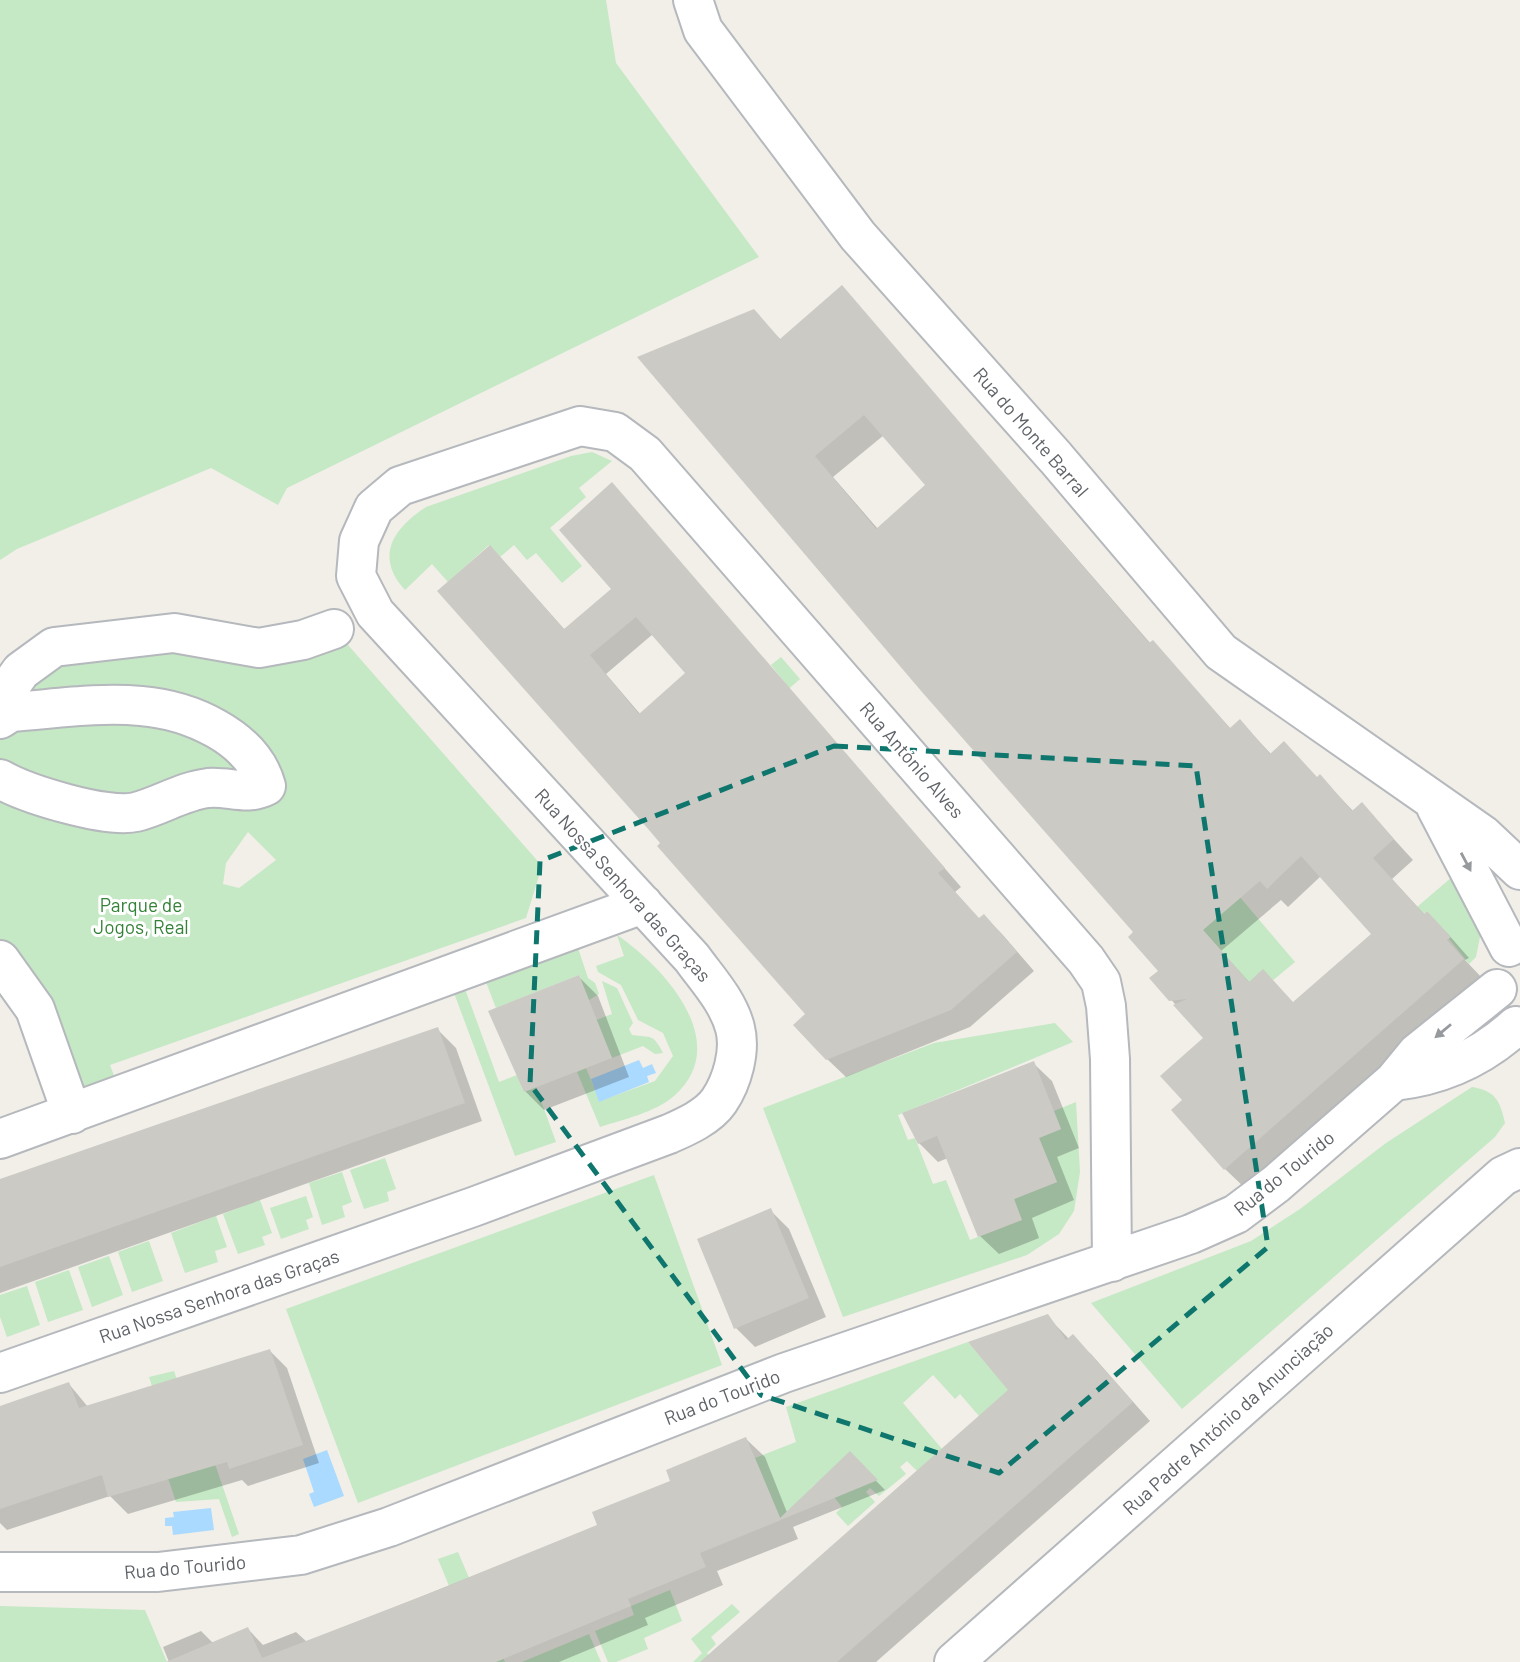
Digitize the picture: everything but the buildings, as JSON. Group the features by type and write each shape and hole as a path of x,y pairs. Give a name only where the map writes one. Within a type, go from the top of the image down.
{"street":[{"name":"Rua do Monte Barral","path":"693,0 703,30 858,236 1056,458 1220,652 1483,835 1520,870"},
{"name":"Rua António Alves","path":"490,456 580,426 615,432 645,454 1086,960 1101,982 1106,1006 1110,1059 1112,1262"},
{"name":"Rua Nossa Senhora das Graças","path":"0,1373 473,1207 690,1125 718,1103 737,1052 735,1028 725,1003 692,958 375,613 356,576 359,541 374,508 400,486 490,456"},
{"path":"0,700 21,671 54,647 174,633 259,648 303,640 334,629"},
{"path":"0,719 11,712 115,704 145,706 210,724 234,740 261,768 266,786 253,793 223,787 204,788 133,813 79,809 0,779"},
{"name":"Rua do Monte Barral","path":"1434,802 1514,942"},
{"path":"0,1139 643,904"},
{"path":"1394,1080 1429,1077 1489,1050 1518,1028 1503,1009 1497,989 1499,967 1514,942"},
{"path":"0,960 35,1009 72,1114"},
{"name":"Rua do Tourido","path":"0,1572 158,1572 301,1555 389,1527 784,1373 1191,1234 1236,1214 1276,1184 1394,1080 1417,1053 1497,989"},
{"name":"Rua Padre António da Anunciação","path":"954,1662 1514,1163"}],"highlighted area":[{"path":"834,746 1196,766 1268,1247 999,1473 761,1395 530,1084 540,861"}],"green space":[{"path":"0,0 606,0 616,63 759,257 287,488 278,505 211,468 17,549 0,560"},
{"path":"592,452 612,461 579,488 586,497 550,528 582,566 562,583 536,553 527,560 514,545 500,557 489,545 448,582 432,564 405,590 396,578 391,566 392,544 405,524 426,507 571,456"},
{"name":"Parque de Jogos, Real","path":"334,629 542,866 526,918 110,1065 116,1081 64,1095 0,960 0,698 54,647","holes":["248,832 276,860 239,888 223,884 226,863"]},
{"path":"781,657 800,679 710,758 736,728 786,684 771,665"},
{"path":"1452,877 1481,932 1476,957 1469,964 1427,911 1424,914 1417,907"},
{"path":"1239,896 1295,962 1231,1015 1206,987 1232,963 1203,930"},
{"path":"617,935 654,966 672,986 686,1008 695,1030 697,1053 691,1075 674,1096 648,1111 600,1127 577,1072 586,1068 600,1101 655,1081 673,1056 663,1033 638,1020 621,985 598,972 596,966 624,956"},
{"path":"578,948 588,978 595,983 599,994 589,1000 579,975 496,1008 486,982"},
{"path":"602,981 617,988 633,1023 629,1029 632,1035 654,1039 663,1053 655,1054 643,1046 612,1058 596,1020 612,1014"},
{"path":"465,989 499,1082 517,1075 524,1092 536,1087 556,1142 515,1156 454,993"},
{"path":"1055,1023 1073,1042 898,1115 908,1140 915,1138 933,1184 946,1180 970,1240 1021,1220 1014,1199 1057,1182 1039,1138 1061,1129 1054,1111 1076,1102 1080,1172 1074,1211 1059,1234 1027,1255 843,1317 763,1108 934,1043"},
{"path":"1472,1087 1491,1094 1501,1108 1505,1123 1495,1137 1182,1409 1091,1303 1251,1241 1300,1209 1386,1143"},
{"path":"385,1158 396,1189 387,1192 389,1201 364,1209 350,1170"},
{"path":"342,1172 352,1202 342,1206 345,1217 322,1225 309,1183"},
{"path":"654,1175 722,1365 358,1503 286,1309"},
{"path":"306,1196 313,1217 306,1220 309,1229 281,1239 270,1208"},
{"path":"260,1200 272,1233 262,1237 265,1245 238,1254 223,1214"},
{"path":"216,1216 227,1247 215,1251 218,1262 185,1273 171,1233"},
{"path":"149,1241 163,1281 132,1292 118,1252"},
{"path":"109,1256 123,1295 92,1307 78,1267"},
{"path":"69,1270 83,1310 48,1322 35,1282"},
{"path":"27,1286 40,1325 7,1337 0,1317 0,1295"},
{"path":"968,1342 1009,1390 979,1416 960,1394 955,1399 933,1375 903,1403 942,1449 917,1471 907,1461 900,1467 906,1474 879,1496 870,1488 866,1492 875,1502 848,1526 836,1513 842,1507 820,1480 810,1489 814,1506 781,1520 755,1458 796,1442 786,1407"},
{"path":"174,1371 196,1435 204,1432 239,1534 232,1537 219,1499 176,1502 168,1478 180,1474 149,1377"},
{"path":"458,1552 505,1662 452,1662 461,1615 438,1559"},
{"path":"670,1590 682,1621 644,1638 648,1649 616,1662 608,1662 595,1631 634,1615 631,1606"},
{"path":"732,1604 740,1612 711,1637 716,1644 707,1653 715,1662 693,1662 702,1653 691,1639"},
{"path":"0,1606 145,1610 167,1662 0,1662"},
{"path":"589,1634 601,1662 522,1662"}],"water":[{"path":"639,1060 643,1068 652,1064 656,1073 647,1076 649,1082 599,1102 591,1079"},
{"path":"327,1450 344,1496 314,1507 309,1494 314,1492 303,1459"},
{"path":"211,1508 214,1530 173,1535 172,1526 165,1526 165,1518 174,1517 173,1512"}]}
